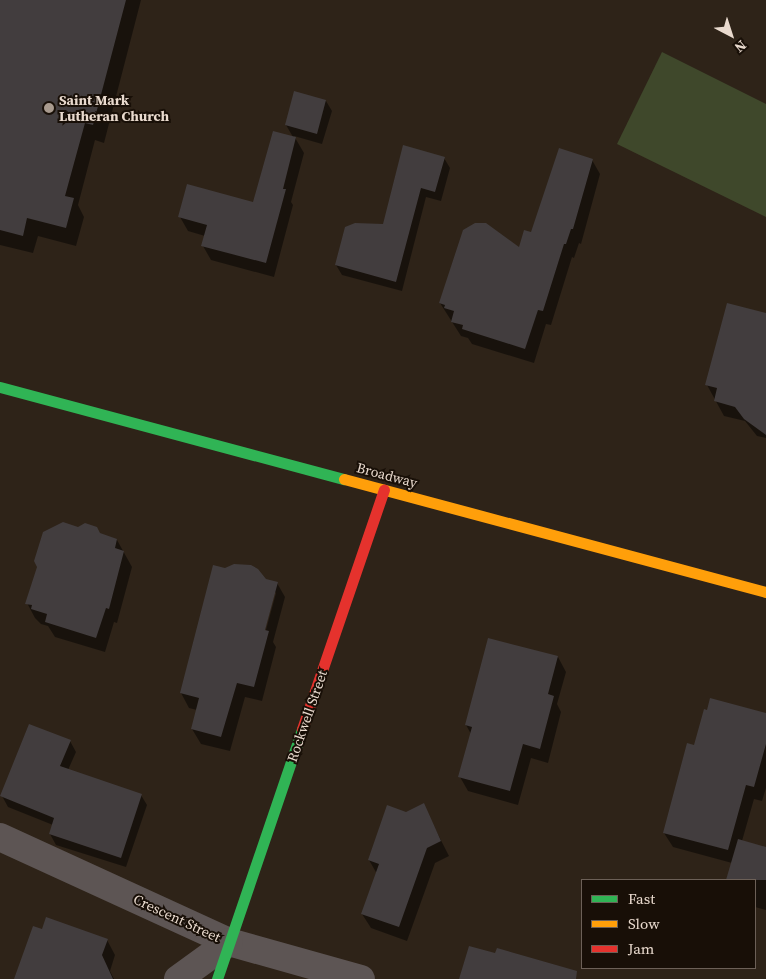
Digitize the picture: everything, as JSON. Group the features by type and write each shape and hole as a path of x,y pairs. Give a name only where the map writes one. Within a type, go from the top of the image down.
{"main road":[{"name":"Broadway","path":"0,387 766,592"},
{"name":"Rockwell Street","path":"217,979 384,490"}],"street":[{"name":"Crescent Street","path":"0,837 229,942 361,979"},
{"path":"178,979 229,942"}],"green space":[{"path":"662,52 766,104 766,217 617,144"}],"building":[{"name":"Saint Mark Lutheran Church","path":"0,0 126,0 93,125 85,123 65,196 74,198 66,228 27,218 23,236 0,230"},
{"path":"294,91 326,100 317,134 285,125"},
{"path":"273,131 296,137 283,189 286,189 266,263 201,246 207,225 178,217 187,184 253,202"},
{"path":"403,145 445,157 435,192 421,188 396,282 335,265 345,227 355,223 383,224"},
{"path":"559,148 593,159 573,229 571,229 566,244 564,244 543,311 538,310 525,349 462,329 463,325 451,322 454,311 444,308 445,305 439,303 463,230 475,223 486,223 519,247 524,230 531,232"},
{"path":"727,303 766,313 766,435 744,419 735,407 714,401 717,388 705,385"},
{"path":"63,522 78,527 85,523 97,527 100,533 117,539 115,548 124,551 109,609 106,608 96,638 45,622 47,614 31,609 32,605 25,604 37,567 34,561 43,532"},
{"path":"234,564 251,565 258,569 266,579 278,582 265,630 269,631 254,687 237,683 221,737 191,729 199,698 180,693 213,565 225,568"},
{"path":"488,638 558,656 548,694 554,696 540,749 523,744 510,791 458,777 472,727 465,725"},
{"path":"710,698 766,713 766,744 754,787 746,785 728,850 663,833 687,743 694,745 704,709 707,710"},
{"path":"29,724 71,740 60,766 142,794 121,858 49,834 54,818 0,796"},
{"path":"424,803 441,841 427,848 399,927 361,914 379,864 368,860 387,805 406,812"},
{"path":"738,839 766,847 766,880 726,879"},
{"path":"46,917 108,939 102,955 113,979 14,979 33,926 42,929"},
{"path":"469,946 495,953 497,948 577,971 576,979 459,979"}],"traffic: fast":[{"path":"0,387 344,479"},
{"path":"217,979 302,729"}],"traffic: slow":[{"path":"344,479 766,592"}],"traffic: jam":[{"path":"302,729 384,490"}],"place":[{"name":"Saint Mark Lutheran Church","path":"49,108"}]}
